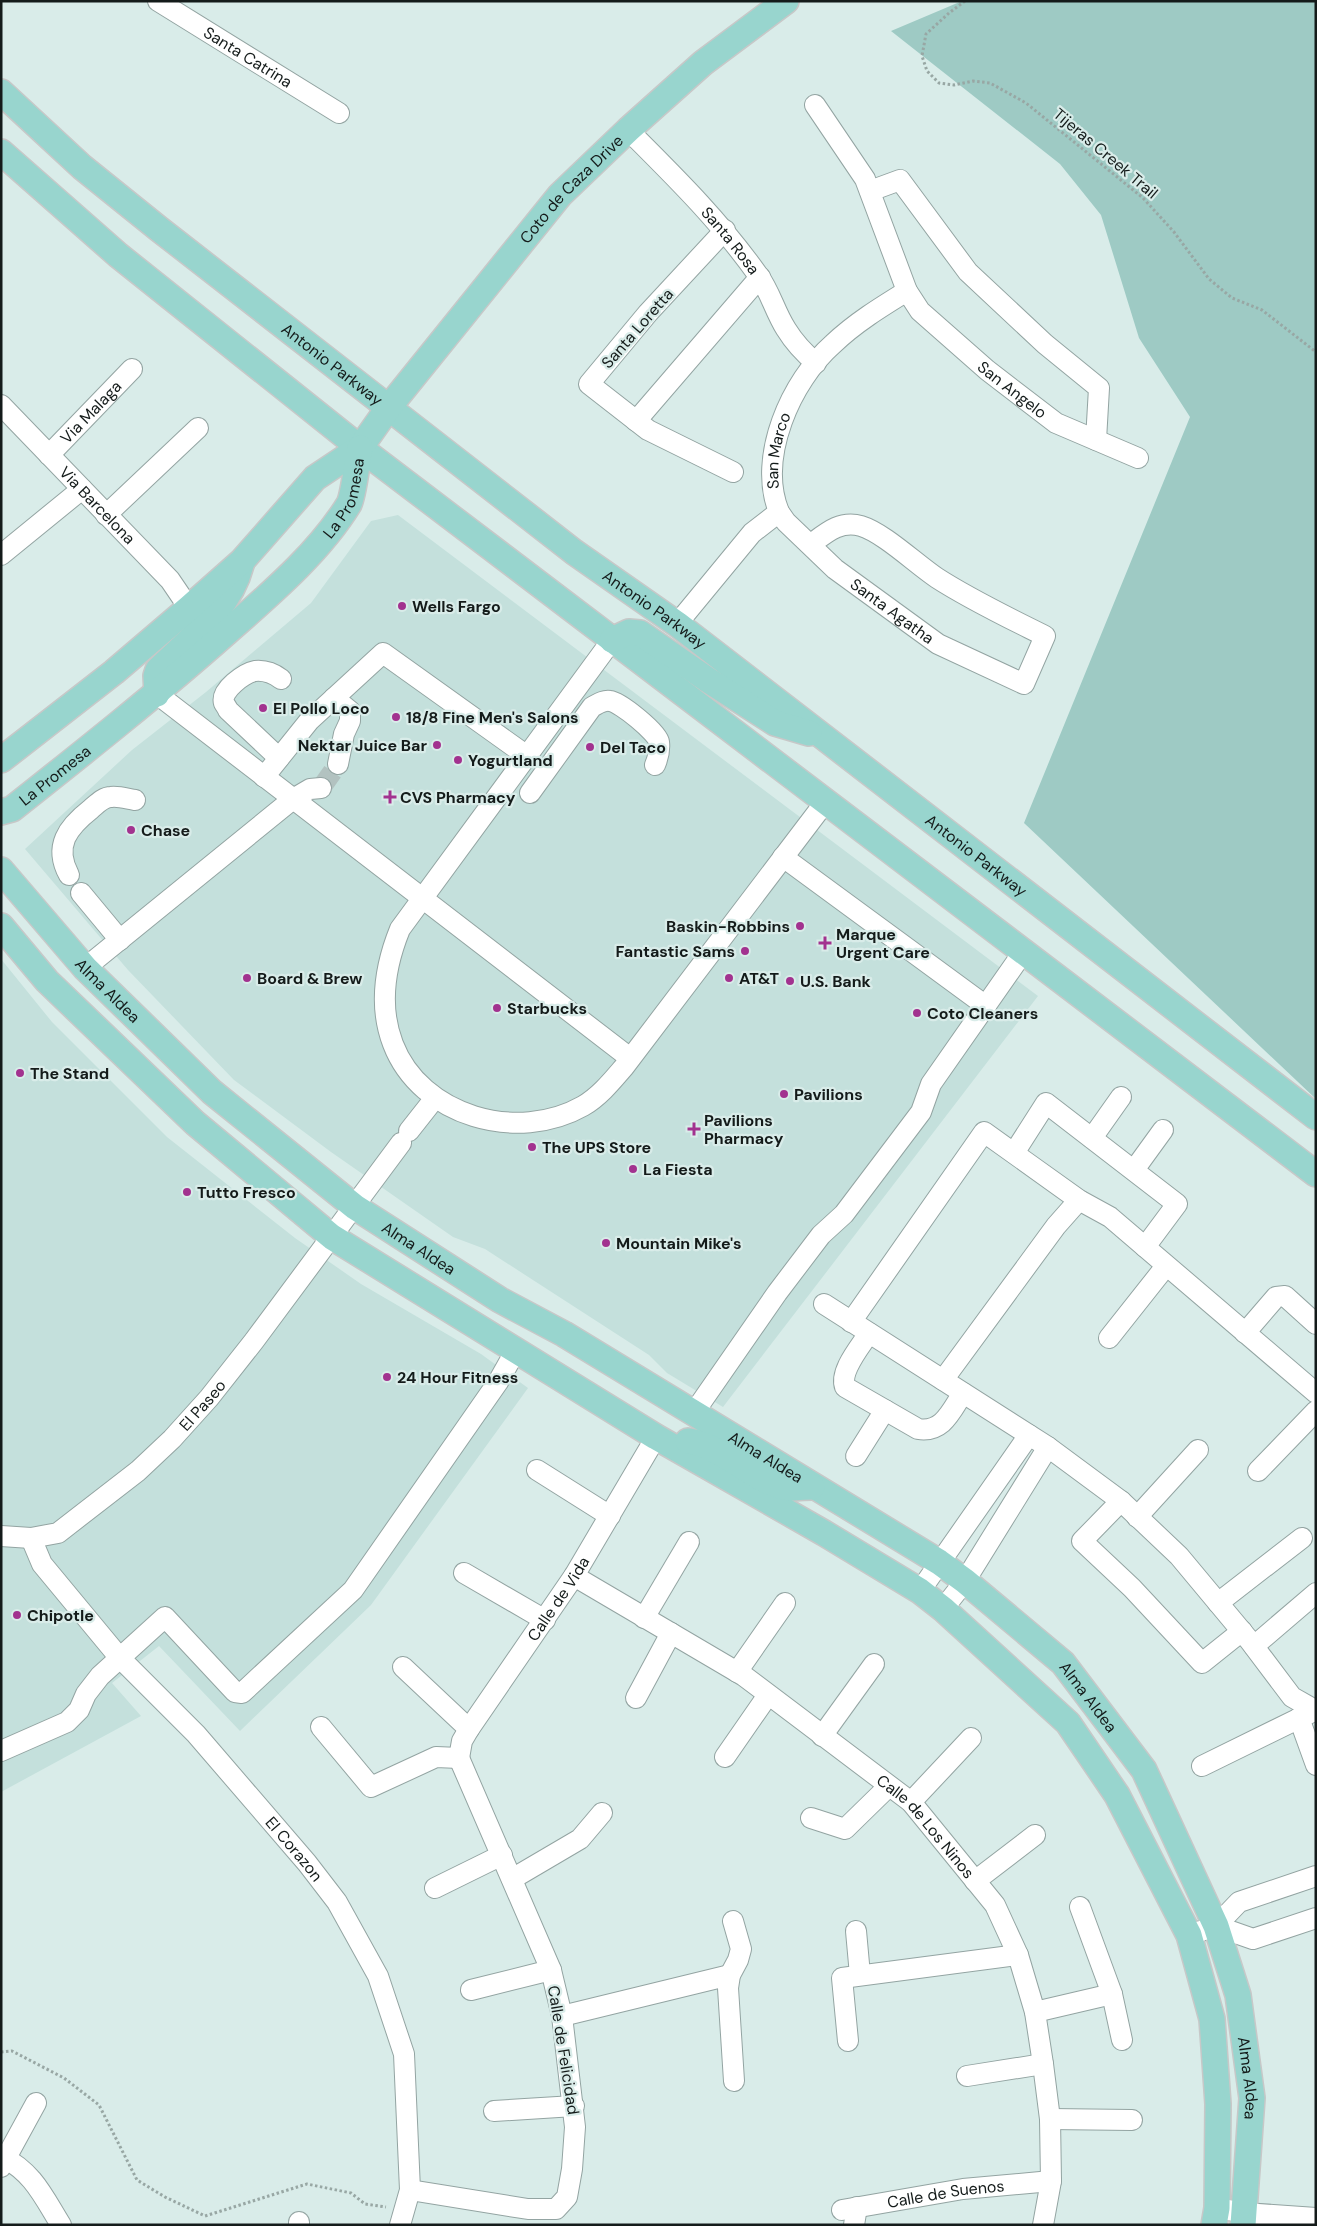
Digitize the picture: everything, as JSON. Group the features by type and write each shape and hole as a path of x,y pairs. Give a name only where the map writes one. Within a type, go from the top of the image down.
{"main road":[{"name":"Coto de Caza Drive","path":"360,448 389,407 560,195 628,130 704,63 786,1"},
{"name":"Antonio Parkway","path":"1,92 75,160 121,198 574,552 678,624 1316,1117"},
{"path":"1,152 118,255 360,448 1316,1174"},
{"name":"La Promesa","path":"1,760 114,672 189,608 242,561 315,478 360,448"},
{"name":"La Promesa","path":"1,812 12,809 157,694 259,604 316,546 350,502 360,448"},
{"path":"157,694 156,676 158,670 208,621 234,588 242,561"},
{"path":"612,640 629,632 640,632 708,680 775,723 821,736"},
{"name":"Alma Aldea","path":"1,870 85,968 212,1092 355,1207 500,1300 564,1334 939,1562 965,1581 1062,1663 1144,1770 1216,1926 1238,1995 1252,2098 1244,2219"},
{"name":"Alma Aldea","path":"1,926 47,981 196,1123 332,1237 656,1437 824,1533 920,1591 943,1609 1068,1723 1117,1795 1189,1934 1212,2019 1218,2104 1215,2217"},
{"path":"656,1437 702,1443 772,1483 788,1488 817,1487"}],"street":[{"name":"Santa Catrina","path":"158,1 339,113"},
{"name":"San Angelo","path":"815,105 865,179 907,291 920,311 987,370 1056,423 1138,458"},
{"name":"Santa Rosa","path":"628,130 707,209 725,230 760,277 785,328 803,352 816,363"},
{"path":"870,191 900,180 968,272 1045,344 1099,388 1096,440"},
{"name":"Santa Loretta","path":"725,230 648,313 589,384 636,421 662,438 734,472"},
{"path":"636,421 760,277"},
{"name":"San Marco","path":"678,624 752,533 779,512 772,486 773,451 785,412 799,386 831,345 858,323 907,291"},
{"name":"Via Malaga","path":"49,455 132,369"},
{"name":"Via Barcelona","path":"1,404 170,580 189,608"},
{"path":"106,515 198,428"},
{"path":"1,556 82,489"},
{"name":"Santa Agatha","path":"779,512 810,545 835,568 938,644 1024,684 1045,636 989,608 938,578 873,532 861,526 838,526 810,545"},
{"path":"612,640 400,929 389,956 384,988 386,1016 393,1044 406,1069 435,1098 473,1117 502,1123 537,1122 559,1117 584,1106 606,1088 630,1058 826,801"},
{"path":"264,777 309,720 383,653 526,756"},
{"path":"279,758 228,710 224,702 224,696 227,690 245,674 265,671 274,673 281,678"},
{"path":"157,694 630,1058"},
{"path":"334,698 350,711 350,721 335,758"},
{"path":"530,793 592,707 608,700 616,702 654,732 659,741 659,754 655,765"},
{"path":"85,968 292,799 314,786"},
{"path":"68,875 62,863 65,838 74,823 104,798 112,796 135,800"},
{"path":"783,857 986,1006"},
{"path":"81,893 120,940"},
{"path":"694,1414 777,1293 821,1235 844,1214 920,1112 931,1084 1024,951"},
{"path":"1092,1138 1121,1097"},
{"name":"El Paseo","path":"1,1536 31,1538 58,1533 138,1471 172,1439 209,1398 254,1341 435,1098"},
{"path":"1014,1153 1046,1103 1177,1204 1145,1247"},
{"path":"1134,1170 1163,1130"},
{"path":"851,1322 984,1132 1078,1200 1110,1217 1316,1393"},
{"path":"943,1380 1056,1226 1078,1200"},
{"path":"1109,1338 1166,1266"},
{"path":"1246,1333 1276,1297 1282,1295 1316,1324"},
{"path":"824,1304 1048,1446 1121,1501 1179,1556 1248,1639 1292,1698 1310,1713 1316,1765"},
{"path":"869,1333 847,1369 843,1382 846,1387 918,1429 927,1430 940,1426 963,1393"},
{"path":"1,1751 67,1722 80,1710 86,1694 100,1676 165,1617 235,1692 242,1693 353,1590 498,1382 516,1350"},
{"path":"856,1456 885,1410"},
{"path":"1258,1472 1316,1411"},
{"path":"920,1591 1029,1435"},
{"name":"Calle de Vida","path":"458,1758 462,1742 469,1729 574,1576 656,1437"},
{"path":"943,1609 965,1581 1048,1446"},
{"path":"1137,1517 1198,1450"},
{"path":"537,1470 610,1516"},
{"path":"1121,1501 1082,1541 1132,1588 1202,1664 1248,1639 1316,1593"},
{"name":"El Corazon","path":"31,1538 42,1564 120,1657 196,1734 307,1863 337,1902 378,1976 404,2054 410,2190 402,2217"},
{"path":"1218,1603 1302,1538"},
{"path":"644,1618 689,1542"},
{"path":"464,1574 545,1620"},
{"name":"Calle de Los Ninos","path":"574,1576 737,1672 911,1802 995,1905 1018,1955 1035,2012 1043,2064 1050,2119 1051,2181 1043,2225"},
{"path":"737,1672 785,1603"},
{"path":"636,1698 671,1633"},
{"path":"822,1736 874,1664"},
{"path":"403,1667 469,1729"},
{"path":"725,1757 768,1695"},
{"path":"1202,1766 1310,1713"},
{"path":"321,1726 371,1787 436,1757 458,1758"},
{"path":"911,1802 971,1738"},
{"name":"Calle de Felicidad","path":"410,2190 528,2210 556,2209 567,2197 572,2169 575,2127 574,2106 562,2016 551,1970 458,1758"},
{"path":"811,1818 845,1829 889,1786"},
{"path":"512,1879 580,1840 602,1813"},
{"path":"976,1881 1035,1835"},
{"path":"435,1888 502,1855"},
{"path":"1189,1934 1216,1926 1239,1902 1316,1876"},
{"path":"1080,1907 1112,1994 1122,2040"},
{"path":"1216,1926 1253,1939 1316,1918"},
{"path":"733,1921 741,1949 738,1960 730,1975 728,2000 734,2081"},
{"path":"848,2041 851,1977 856,1930"},
{"path":"851,1977 1018,1955"},
{"path":"471,1990 551,1970"},
{"path":"562,2016 730,1975"},
{"path":"1035,2012 1112,1994"},
{"path":"967,2076 1043,2064"},
{"path":"36,2103 3,2160 16,2164 34,2180 62,2225"},
{"path":"494,2111 574,2106"},
{"path":"1050,2119 1132,2120"},
{"name":"Calle de Suenos","path":"851,2214 964,2189 1051,2181"},
{"path":"1215,2217 1244,2219 1316,2218"}],"path":[{"name":"Tijeras Creek Trail","path":"965,1 926,34 922,56 927,71 939,83 954,85 973,81 990,83 1026,102 1143,198 1174,232 1208,279 1232,298 1262,310 1316,352"},
{"path":"1,2052 12,2052 64,2078 99,2105 137,2180 165,2197 205,2216 307,2184 351,2193 365,2204 402,2217"}],"shaded area":[{"path":"962,1 1316,1 1316,1099 1024,823 1190,417 1139,338 1101,215 1060,164 891,31"},
{"path":"398,515 1038,996 723,1407 667,1373 649,1355 485,1249 453,1237 331,1152 234,1080 128,970 25,849 132,750 206,692 311,603 371,521"},
{"path":"1,959 52,1022 167,1137 295,1238 361,1284 481,1354 528,1388 371,1605 240,1731 159,1646 112,1683 141,1716 1,1792"}],"tunnel":[{"path":"321,788 338,764"}],"place":[{"name":"Wells Fargo","path":"402,606"},
{"name":"El Pollo Loco","path":"263,708"},
{"name":"18/8 Fine Men's Salons","path":"396,717"},
{"name":"Nektar Juice Bar","path":"437,745"},
{"name":"Del Taco","path":"590,747"},
{"name":"Yogurtland","path":"458,760"},
{"name":"CVS Pharmacy","path":"390,797"},
{"name":"Chase","path":"131,830"},
{"name":"Baskin-Robbins","path":"800,926"},
{"name":"Marque Urgent Care","path":"825,943"},
{"name":"Fantastic Sams","path":"745,951"},
{"name":"Board & Brew","path":"247,978"},
{"name":"AT&T","path":"729,978"},
{"name":"U.S. Bank","path":"790,981"},
{"name":"Starbucks","path":"497,1008"},
{"name":"Coto Cleaners","path":"917,1013"},
{"name":"The Stand","path":"20,1073"},
{"name":"Pavilions","path":"784,1094"},
{"name":"Pavilions Pharmacy","path":"694,1129"},
{"name":"The UPS Store","path":"532,1147"},
{"name":"La Fiesta","path":"633,1169"},
{"name":"Tutto Fresco","path":"187,1192"},
{"name":"Mountain Mike's","path":"606,1243"},
{"name":"24 Hour Fitness","path":"387,1377"},
{"name":"Chipotle","path":"17,1615"}]}
